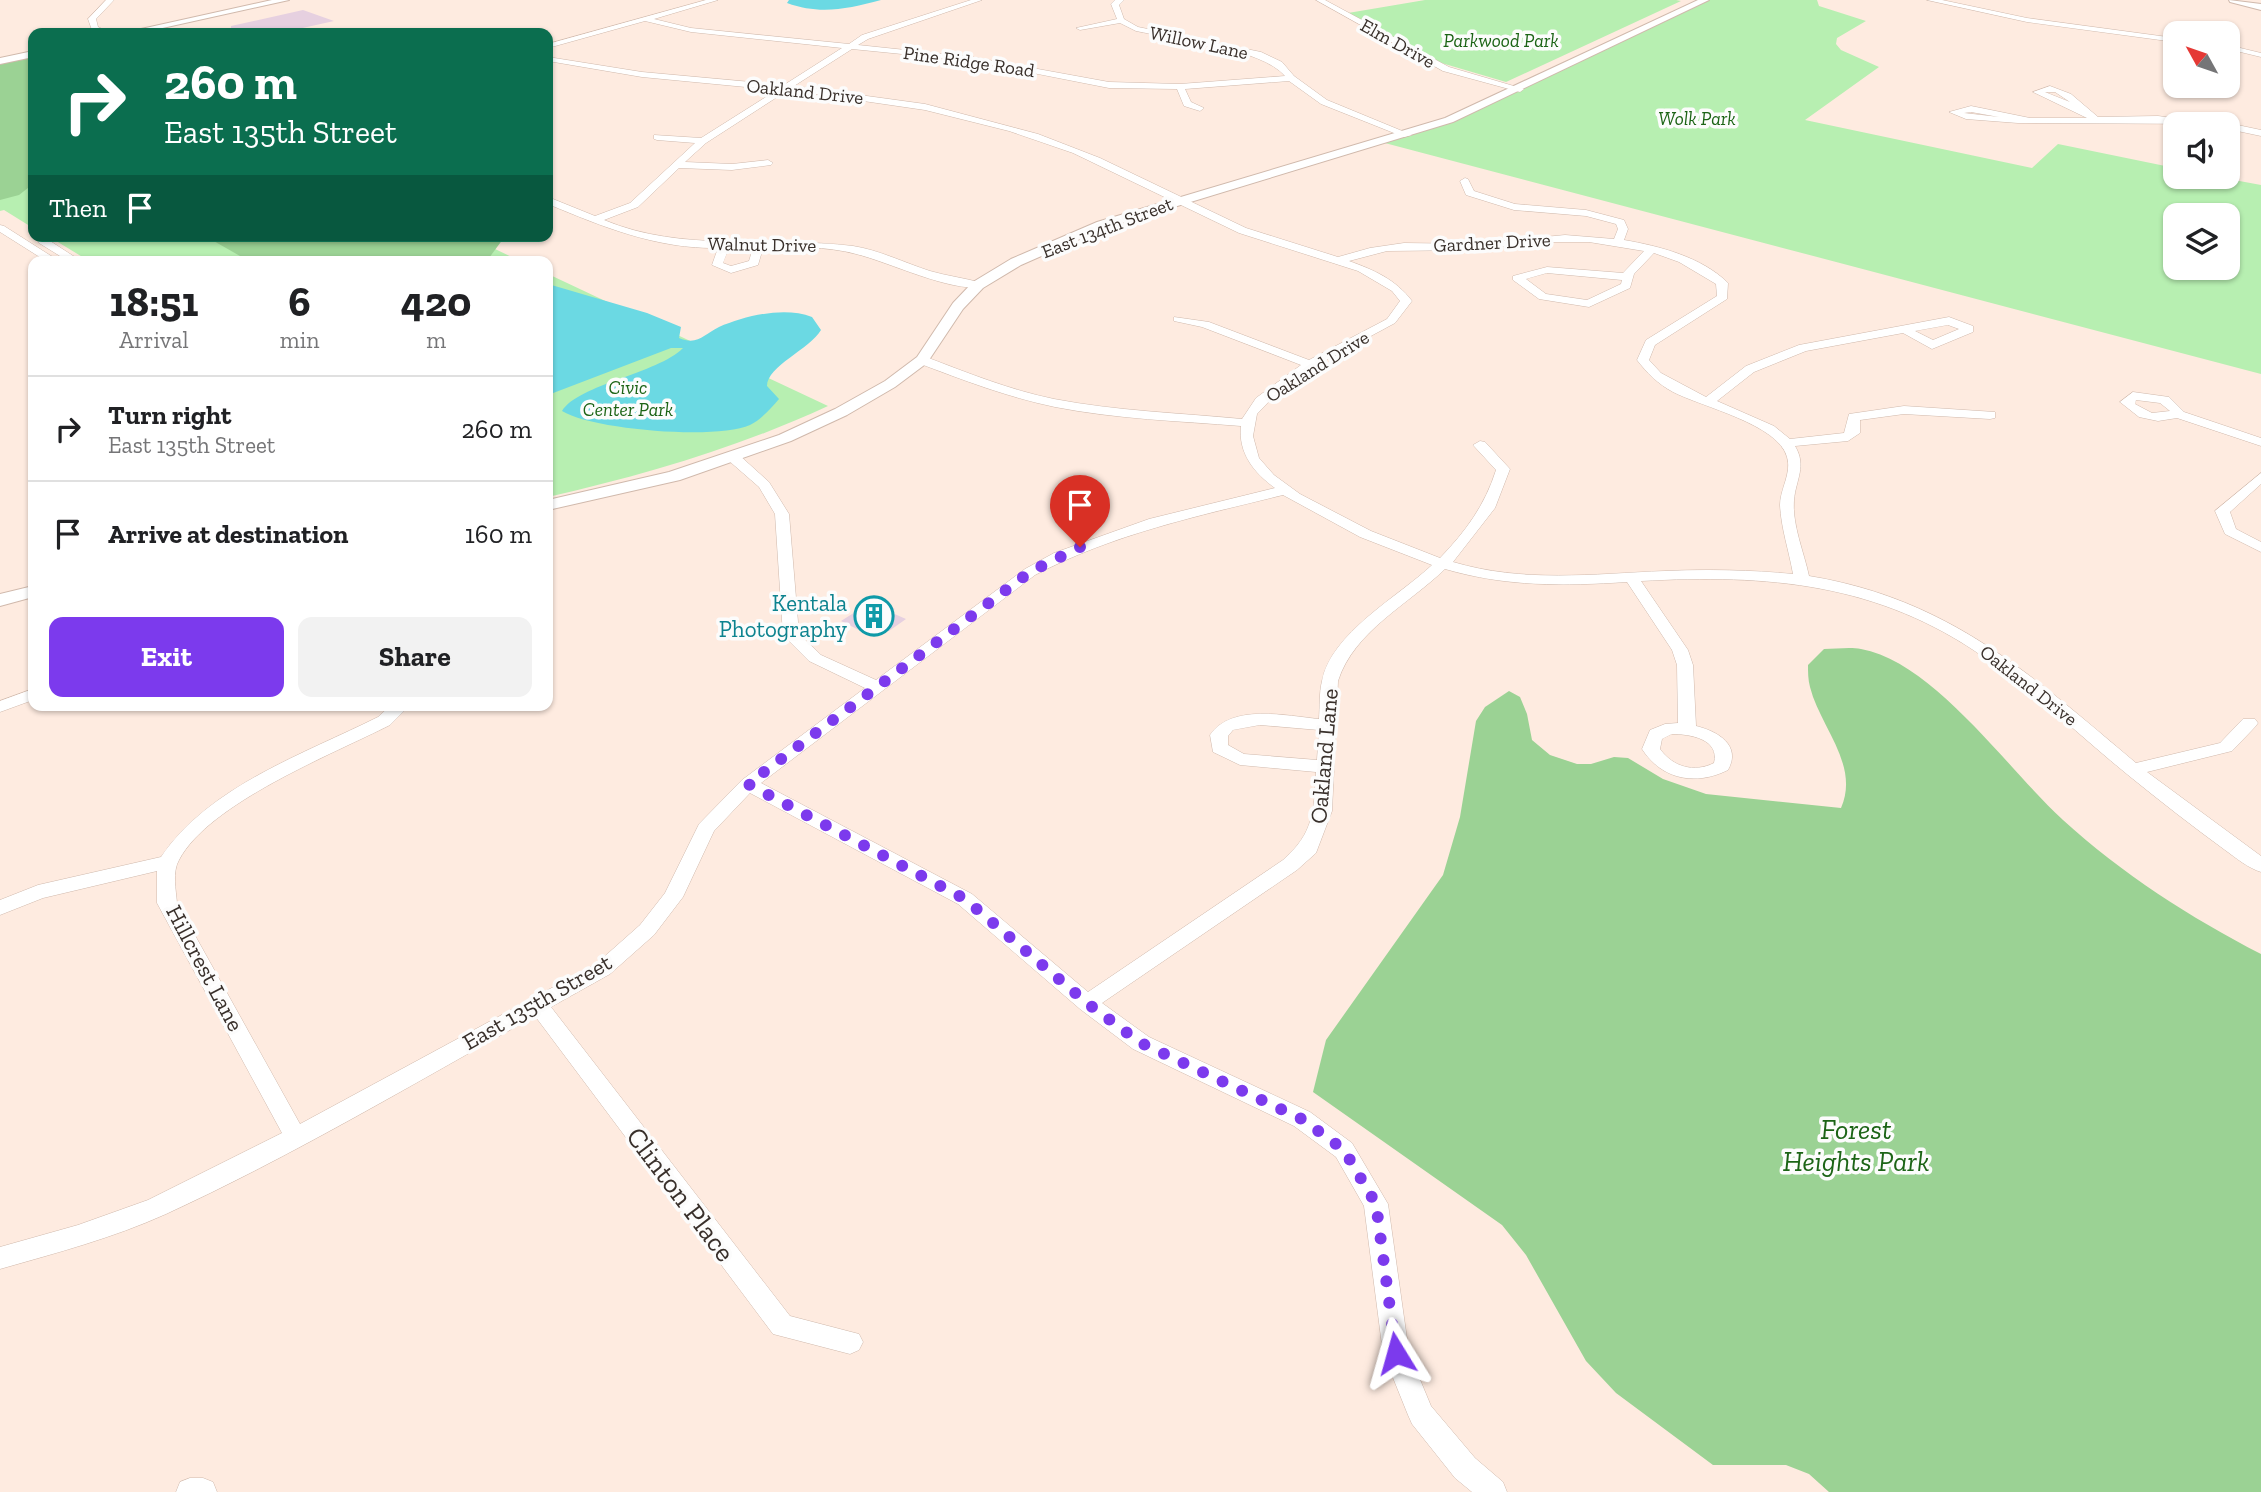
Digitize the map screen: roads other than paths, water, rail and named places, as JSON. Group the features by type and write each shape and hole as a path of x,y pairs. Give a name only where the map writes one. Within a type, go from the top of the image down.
{"street":[{"path":"95,28 92,19 110,0"},
{"path":"152,28 285,0"},
{"path":"553,45 714,0"},
{"path":"594,220 634,205 703,141 850,46 882,30 978,0"},
{"name":"Willow Lane","path":"1120,0 1115,4 1121,20 1157,36 1258,54 1279,64 1291,78 1324,102 1407,135"},
{"name":"Elm Drive","path":"1320,0 1446,69 1520,89"},
{"name":"East 134th Street","path":"553,504 630,488 733,457 841,412 890,384 922,360 958,306 978,285 1016,262 1101,225 1407,135 1449,120 1705,0"},
{"path":"1931,0 2027,20 2163,38"},
{"path":"2233,0 2261,6"},
{"name":"Pine Ridge Road","path":"648,20 691,30 972,59 1109,85 1180,87 1291,78"},
{"path":"1080,28 1121,20"},
{"path":"2240,50 2261,55"},
{"path":"0,61 28,55"},
{"name":"Oakland Drive","path":"553,60 637,74 926,107 1076,152 1265,240 1378,275 1400,290 1406,301 1391,321 1312,365 1262,398 1248,423 1247,444 1253,460 1285,490 1401,549 1441,564 1498,578 1563,583 1732,573 1802,578 1894,602 1985,648 2036,686 2132,770 2203,826 2261,865"},
{"path":"1180,87 1188,104 1200,108"},
{"path":"2026,119 1971,108 1953,112 1971,118 2026,119 2096,120 2163,119"},
{"path":"2082,110 2096,120"},
{"path":"2240,129 2261,133"},
{"path":"657,137 703,141"},
{"path":"675,165 732,167 768,163"},
{"path":"1465,181 1469,193 1514,207 1586,213 1620,222 1623,229 1617,245"},
{"name":"Walnut Drive","path":"553,202 594,220 657,239 726,244 825,245 856,250 931,275 978,285"},
{"path":"0,215 28,231"},
{"path":"0,228 46,256"},
{"name":"Gardner Drive","path":"1336,262 1359,251 1382,246 1477,247 1562,239 1650,251 1705,268 1722,283 1723,297 1650,343 1643,360 1650,372 1665,384 1708,402"},
{"path":"46,242 68,256"},
{"path":"726,244 717,265 731,270 754,263 759,244"},
{"path":"1628,277 1546,270 1517,278 1543,297 1590,304 1626,286 1628,277 1650,251"},
{"path":"1178,319 1205,324 1312,365"},
{"path":"1802,578 1787,503 1795,458 1788,443 1762,425 1708,402 1749,369 1803,348 1907,331"},
{"path":"922,360 996,388 1055,403 1115,412 1248,423"},
{"path":"1788,443 1848,438 1853,433 1854,417 1904,410 1990,415"},
{"path":"2177,414 2261,442"},
{"name":"Oakland Lane","path":"1087,1003 1290,865 1309,848 1322,811 1330,681 1342,651 1441,564 1474,527 1501,479 1503,469 1480,444"},
{"path":"733,457 764,485 782,514 791,635 815,658 877,687"},
{"path":"2261,477 2222,511 2230,531 2261,548"},
{"name":"East 135th Street","path":"0,1258 78,1236 156,1207 296,1137 603,969 647,930 673,897 706,828 748,784 1030,572 1060,554 1099,539 1285,490"},
{"path":"1631,577 1680,650 1685,665 1686,728"},
{"path":"0,600 28,592"},
{"path":"0,708 28,696"},
{"path":"0,908 38,892 168,863 187,833 218,808 384,720 395,711"},
{"path":"1326,767 1240,759 1219,748 1217,740 1218,733 1226,726 1242,720 1327,725"},
{"path":"2132,770 2226,747 2249,723"},
{"path":"748,784 965,899 1087,1003 1141,1043 1302,1119 1344,1150 1376,1204 1396,1353 1421,1415 1465,1468 1493,1492"},
{"name":"Hillcrest Lane","path":"168,863 167,903 296,1137"},
{"name":"Clinton Place","path":"538,1005 782,1326 850,1342"},
{"path":"190,1492 203,1492"}],"water":[{"path":"789,0 881,0 822,10 799,7 787,3"},
{"path":"553,285 647,313 681,327 679,338 691,341 741,319 777,312 812,317 821,330 774,371 767,386 779,399 750,425 711,432 655,431 600,423 562,411 584,393 656,365 683,348 671,348 553,393"}],"place":[{"name":"Kentala Photography","path":"874,616"}],"park label":[{"name":"Parkwood Park","path":"1501,40"},
{"name":"Wolk Park","path":"1697,118"},
{"name":"Civic Center Park","path":"628,398"},
{"name":"Forest Heights Park","path":"1856,1145"}]}
